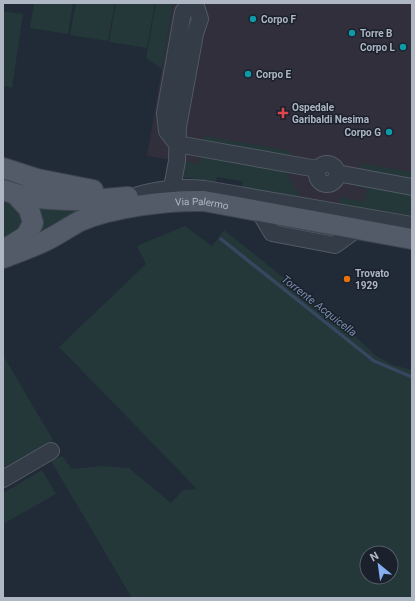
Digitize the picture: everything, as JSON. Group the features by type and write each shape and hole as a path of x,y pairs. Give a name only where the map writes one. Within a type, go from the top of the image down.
{"main road":[{"path":"3,168 37,179 131,197"},
{"path":"9,192 97,200 170,195"},
{"path":"3,250 23,239 30,230 33,220 26,204 9,192"},
{"name":"Via Palermo","path":"43,242 81,221 96,215 170,195 412,239"},
{"path":"3,258 43,242"}],"street":[{"path":"194,4 200,19 195,34 178,127 177,161 170,195 205,189 412,225"},
{"path":"178,144 327,177 412,187"},
{"path":"322,209 327,177"},
{"path":"3,255 23,239"},
{"name":"Via Palermo","path":"3,265 43,242"},
{"path":"3,479 51,451"}],"shaded area":[{"path":"34,3 73,3 68,34 30,28"},
{"path":"76,3 115,3 108,41 70,35"},
{"path":"116,3 155,3 147,48 109,42"},
{"path":"156,3 173,3 162,69 146,58"},
{"name":"Ospedale Garibaldi Nesima","path":"173,3 412,3 412,216 242,187 243,181 217,177 216,182 183,177 186,162 147,156"},
{"path":"3,11 23,14 12,88 3,86"},
{"path":"204,136 291,151 289,162 203,146"},
{"path":"202,150 288,166 287,174 300,197 242,187 243,181 217,177 216,182 183,177 186,162 200,164"},
{"path":"361,163 412,172 412,184 359,175"},
{"path":"358,180 412,190 412,216 339,204 341,197 364,202 367,189 356,187"},
{"path":"3,197 14,201 27,223 3,244"},
{"path":"32,203 93,206 33,237"},
{"path":"185,226 212,246 224,230 348,329 376,356 393,365 412,370 412,598 132,598 51,461 62,456 72,469 102,466 129,468 171,503 183,490 197,489 59,347 146,264 137,246"},
{"path":"3,355 53,440 3,468"},
{"path":"42,470 56,494 3,524 3,493"}],"waterway":[{"name":"Torrente Acquicella","path":"221,239 374,361 412,377"}],"place":[{"name":"Corpo F","path":"253,19"},
{"name":"Torre B","path":"352,33"},
{"name":"Corpo L","path":"403,47"},
{"name":"Corpo E","path":"248,74"},
{"name":"Ospedale Garibaldi Nesima","path":"283,113"},
{"name":"Corpo G","path":"389,132"},
{"name":"Trovato 1929","path":"347,279"}]}
